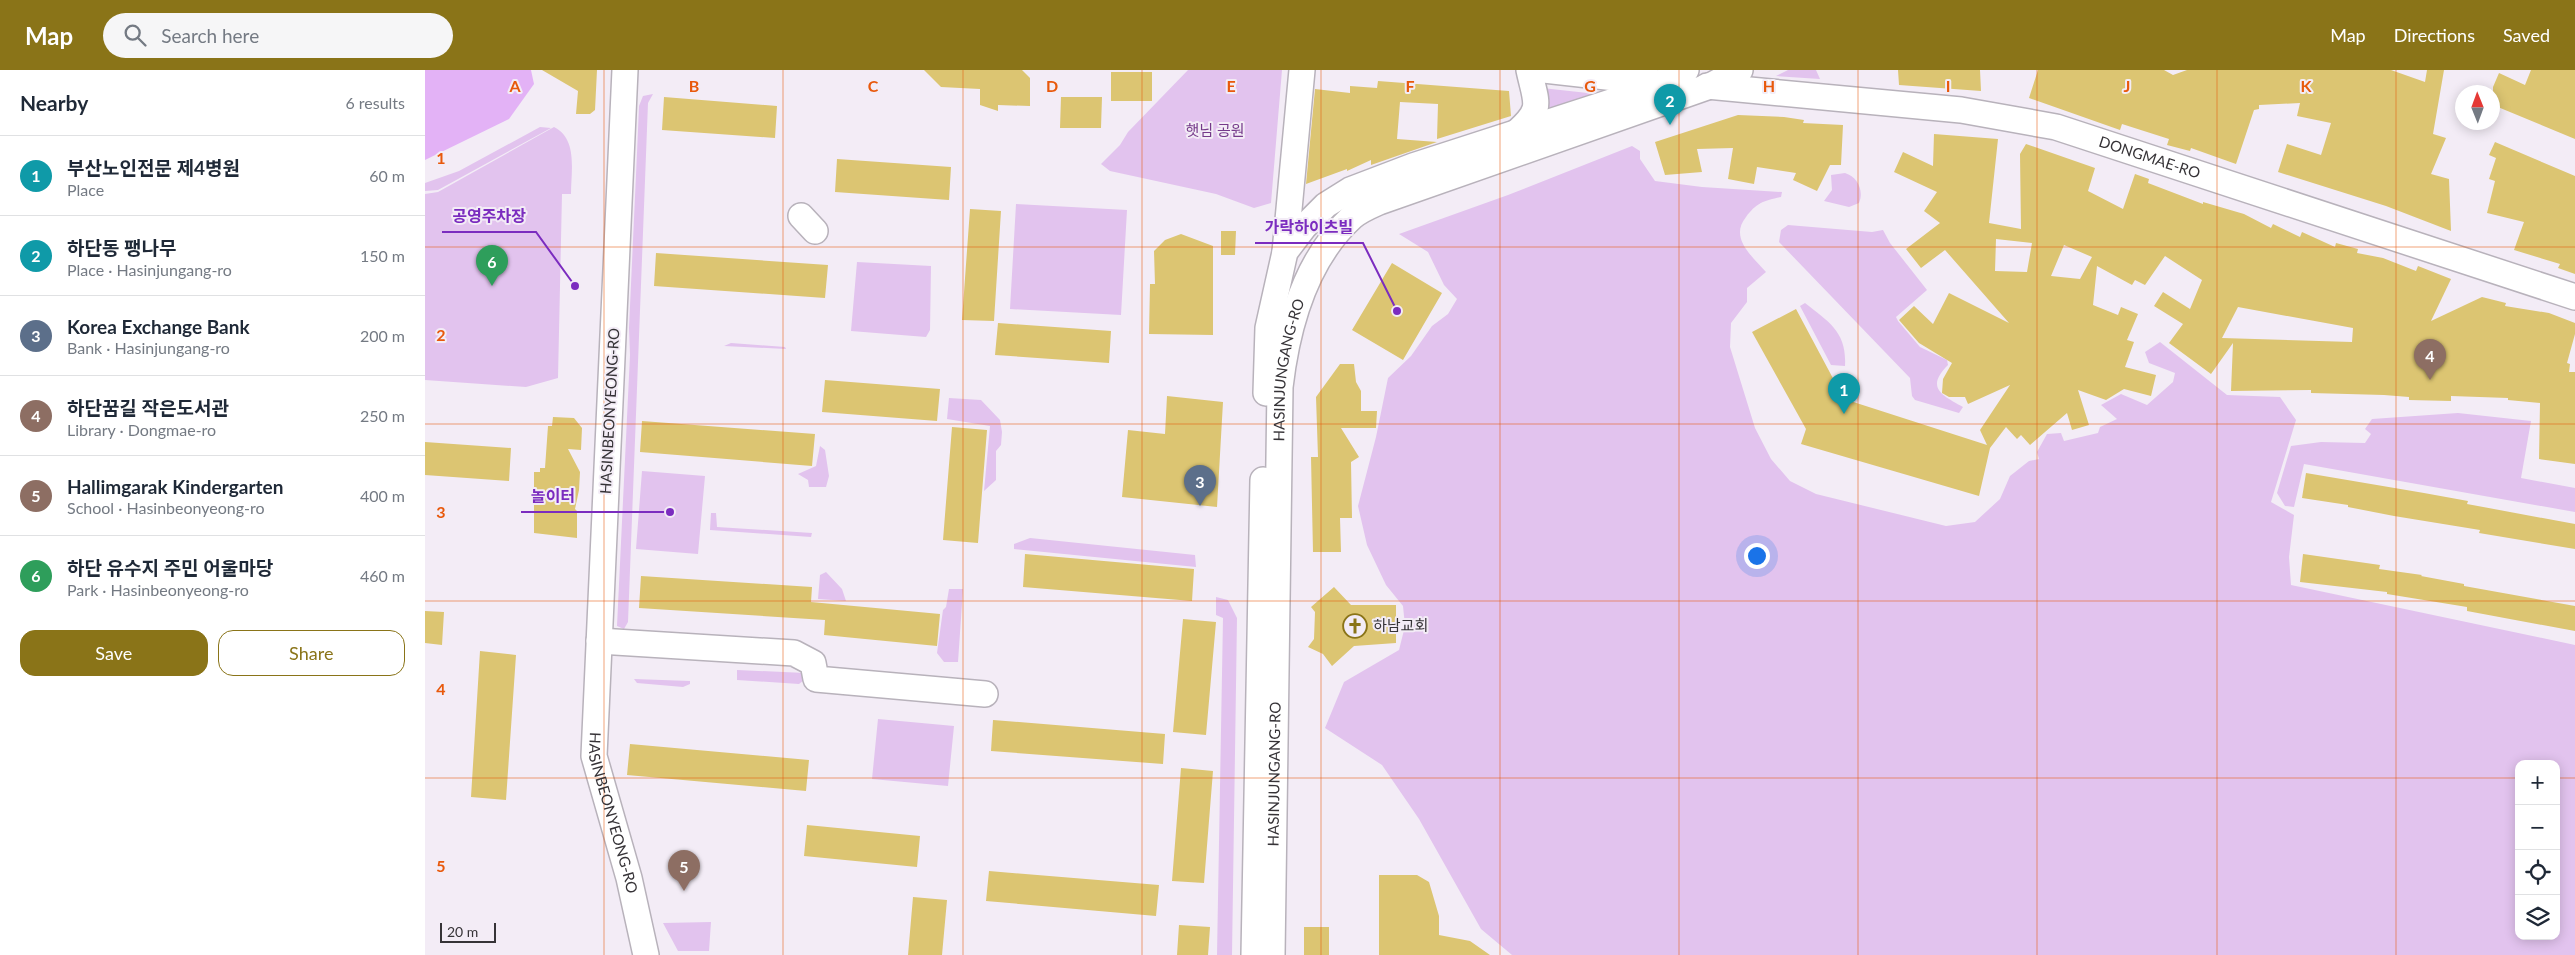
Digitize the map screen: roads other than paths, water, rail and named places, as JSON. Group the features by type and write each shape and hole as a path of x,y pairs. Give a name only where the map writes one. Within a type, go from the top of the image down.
{"street":[{"name":"HASINBEONYEONG-RO","path":"625,70 594,756 629,878 646,955"},
{"path":"1285,252 1302,70"},
{"path":"1517,132 1532,119 1536,109 1529,70"},
{"path":"1544,70 1661,83"},
{"name":"HASINJUNGANG-RO","path":"1273,955 1268,328 1285,252 1304,227 1326,205 1350,190 1413,166 1645,91 1686,70"},
{"name":"HASINJUNGANG-RO","path":"1254,955 1270,546 1280,405 1286,350 1293,322 1311,274 1328,244 1353,216 1379,202 1710,86 1740,70"},
{"name":"DONGMAE-RO","path":"1661,83 1961,110 2056,127 2575,297"},
{"path":"599,641 794,653 813,663 816,679 985,694"}],"place":[{"name":"하단동 팽나무","path":"1670,125"},
{"name":"하단 유수지 주민 어울마당","path":"492,286"},
{"name":"공영주차장","path":"575,286"},
{"name":"가락하이츠빌","path":"1397,311"},
{"name":"하단꿈길 작은도서관","path":"2430,380"},
{"name":"부산노인전문 제4병원","path":"1844,414"},
{"name":"Korea Exchange Bank","path":"1200,506"},
{"name":"놀이터","path":"670,512"},
{"name":"하남교회","path":"1355,626"},
{"name":"Hallimgarak Kindergarten","path":"684,891"}],"park label":[{"name":"햇님 공원","path":"1215,131"}]}
